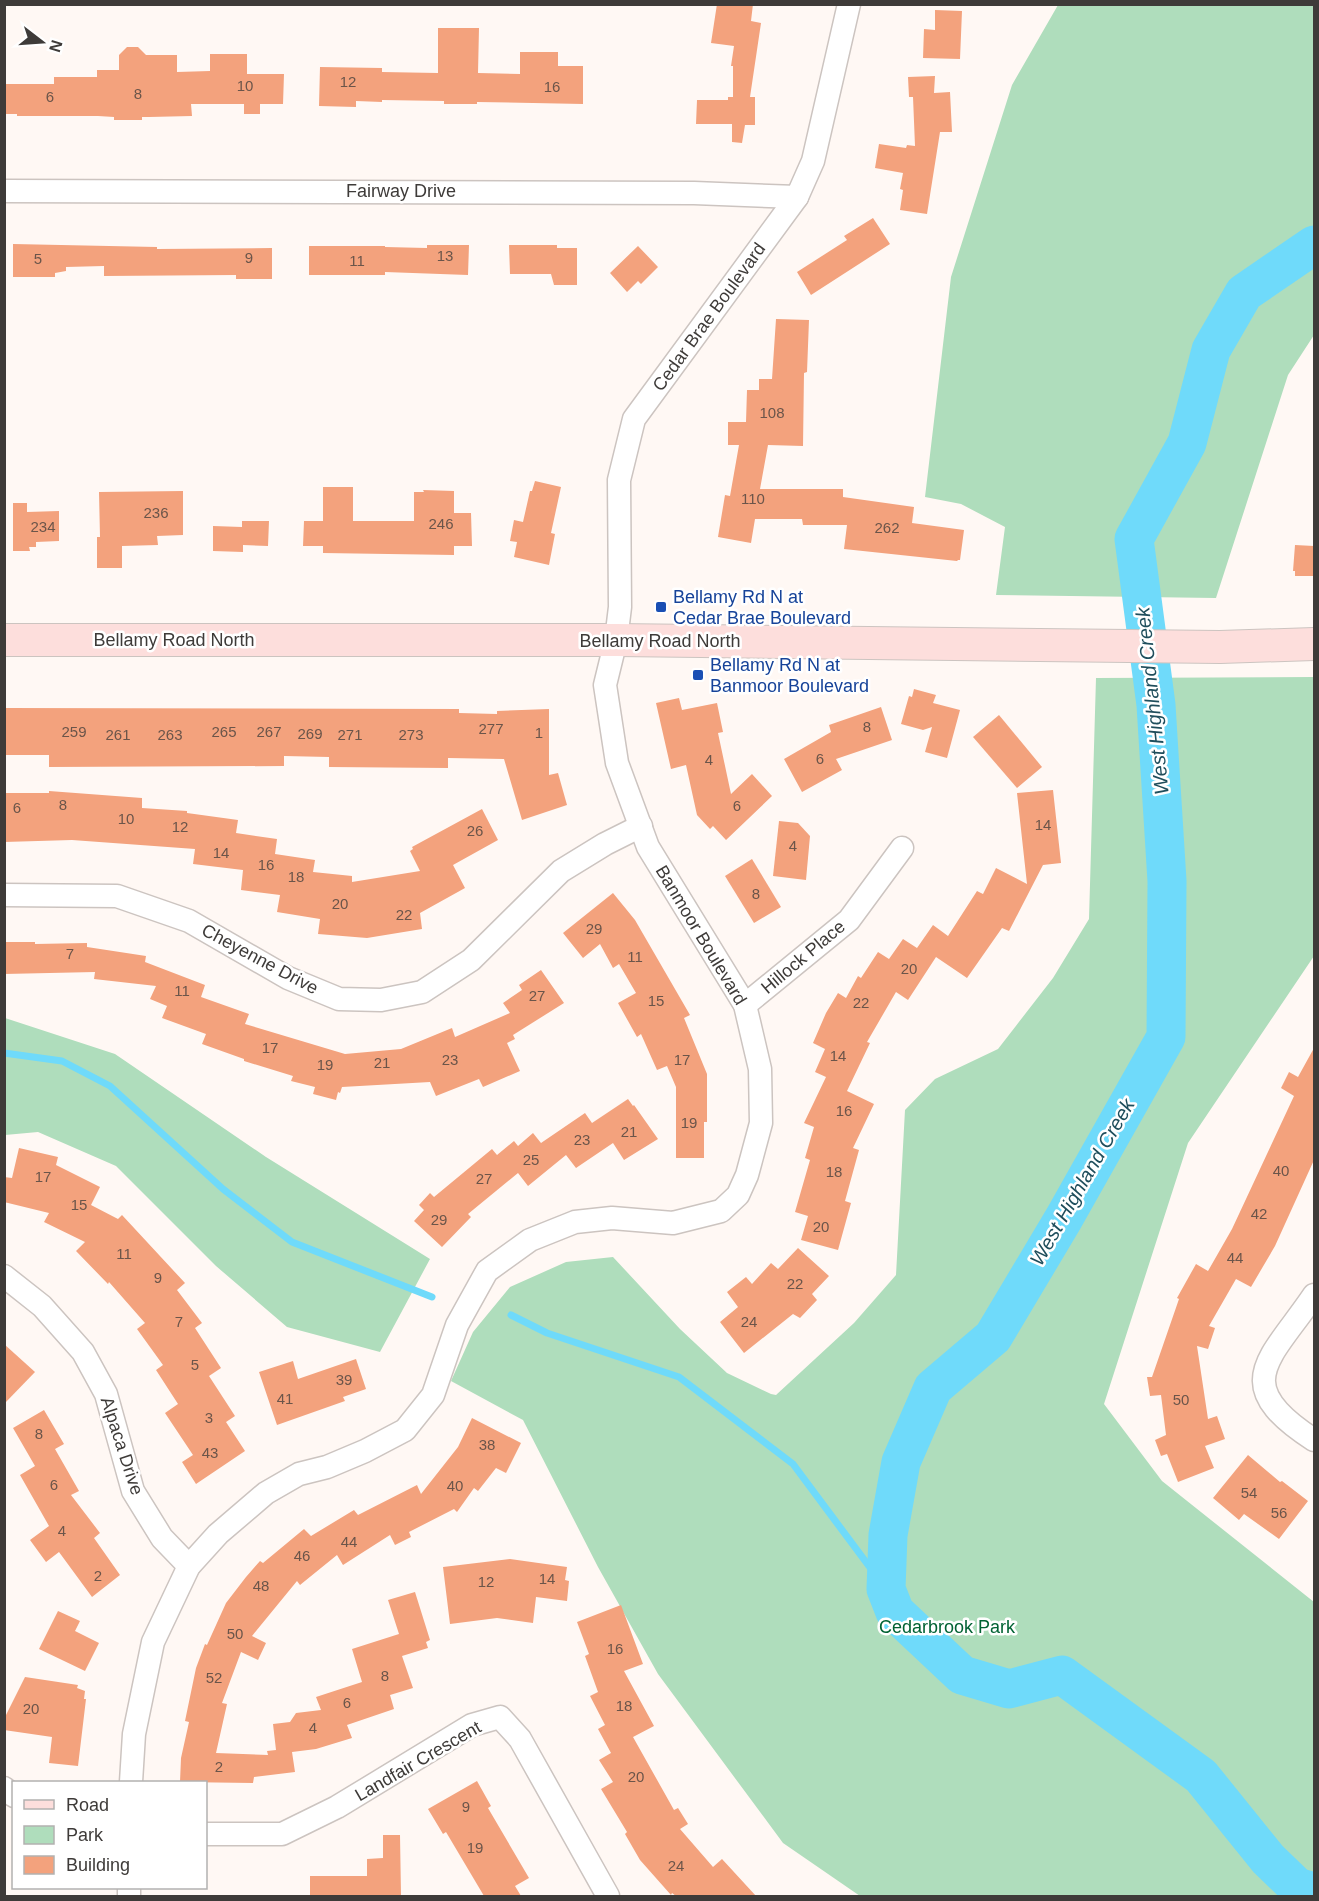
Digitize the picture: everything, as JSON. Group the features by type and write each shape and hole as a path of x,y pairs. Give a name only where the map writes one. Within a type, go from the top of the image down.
{"street":[{"name":"Cedar Brae Boulevard","path":"616,640 620,607 619,480 634,419 797,197 813,161 849,4"},
{"name":"Fairway Drive","path":"4,191 694,193 797,197"},
{"name":"Bellamy Road North","path":"4,640 616,640 1220,647 1314,644"},
{"name":"Banmoor Boulevard","path":"130,1781 134,1734 153,1642 189,1566 218,1534 266,1493 299,1474 327,1467 365,1451 405,1430 433,1395 457,1325 487,1272 530,1240 574,1222 612,1218 674,1222 721,1211 738,1195 747,1175 761,1123 760,1069 745,1005 648,847 617,763 605,685 616,640"},
{"name":"Cheyenne Drive","path":"4,895 117,896 189,921 288,978 339,999 381,1000 422,992 471,960 561,871 605,844 641,826"},
{"name":"Hillock Place","path":"745,1005 849,920 902,848"},
{"name":"Alpaca Drive","path":"4,1276 42,1306 83,1352 106,1394 133,1491 162,1538 189,1566"},
{"path":"1314,1295 1272,1351 1263,1382 1267,1397 1276,1410 1297,1429 1314,1440"},
{"name":"Landfair Crescent","path":"207,1834 282,1834 337,1807 472,1725 501,1717 520,1739 608,1896"}],"green space":[{"path":"1058,5 1314,5 1314,335 1288,375 1216,598 996,595 1005,527 961,504 925,497 951,277 1012,85"},
{"name":"Cedarbrook Park","path":"1314,677 1314,956 1188,1143 1104,1404 1162,1481 1314,1602 1314,1896 860,1896 783,1843 658,1674 598,1567 523,1420 451,1381 473,1332 510,1287 566,1262 613,1257 680,1329 727,1373 776,1395 854,1323 896,1275 905,1110 935,1079 998,1049 1053,978 1089,919 1096,678"},
{"path":"5,1018 115,1054 266,1157 430,1259 380,1352 287,1327 216,1266 116,1166 38,1132 5,1135"}],"building":[{"path":"717,4 753,4 751,21 761,23 750,97 755,97 755,125 745,125 742,143 732,142 732,124 696,124 697,100 728,100 728,97 733,97 733,66 731,66 734,46 711,43"},
{"path":"935,10 962,11 960,59 923,58 924,29 935,30"},
{"path":"438,28 479,28 478,73 520,74 520,52 558,52 558,66 583,66 583,104 477,102 477,104 444,104 444,101 382,100 382,102 356,101 356,107 319,106 320,67 382,68 382,72 438,73"},
{"path":"127,47 138,47 146,55 177,55 177,72 210,71 210,54 247,54 247,74 284,74 283,104 260,104 260,114 244,114 244,104 191,104 192,116 142,117 142,120 114,120 114,117 98,116 6,114 6,84 54,84 54,77 97,77 97,70 119,70 119,55"},
{"path":"935,76 934,93 950,92 952,132 940,132 927,214 900,210 903,173 875,168 879,144 906,148 907,145 915,146 913,97 909,97 908,77"},
{"path":"873,218 890,244 811,295 797,272 847,240 844,236"},
{"path":"13,244 157,247 157,249 272,248 272,279 236,279 236,275 104,276 104,266 66,267 66,271 55,273 55,277 13,277"},
{"path":"427,245 469,245 468,275 385,272 385,275 309,275 309,246 427,248"},
{"path":"509,245 557,245 557,248 577,248 577,285 554,285 551,274 510,274"},
{"path":"638,246 658,267 641,284 638,281 627,292 610,273"},
{"path":"776,319 809,320 807,372 804,373 803,446 768,445 760,489 843,489 843,497 914,507 912,523 964,530 960,560 844,549 847,525 803,525 802,519 755,519 751,543 718,537 725,495 730,496 739,445 728,445 728,422 746,422 747,390 759,390 759,379 772,379"},
{"path":"535,481 561,487 551,533 555,534 549,565 514,557 517,542 510,541 514,520 523,522 530,491"},
{"path":"323,487 353,487 353,521 414,521 414,492 454,491 454,513 471,513 472,546 454,546 454,555 323,553 323,546 303,546 304,521 323,521"},
{"path":"183,491 183,535 157,536 158,545 122,546 122,568 97,568 97,537 100,537 99,492"},
{"path":"13,503 27,503 27,512 59,511 59,541 36,542 36,547 29,547 30,551 13,551"},
{"path":"242,521 269,521 268,546 243,545 243,552 213,551 213,526 242,527"},
{"path":"1295,545 1314,546 1314,576 1295,576 1295,571 1293,571"},
{"path":"914,689 936,695 933,703 960,710 947,758 925,752 932,727 923,730 901,724 909,696 912,697"},
{"path":"679,698 682,710 717,703 723,732 718,733 731,794 752,774 772,796 726,840 713,826 710,829 697,815 686,765 671,769 656,703"},
{"path":"881,707 892,740 836,759 842,770 802,792 784,759 831,732 829,725"},
{"path":"4,708 459,709 459,713 497,714 497,711 549,709 549,775 558,773 567,805 522,820 504,759 448,758 448,768 329,767 329,757 284,756 284,766 49,767 49,755 4,755"},
{"path":"999,715 1042,767 1017,788 973,737"},
{"path":"1053,790 1061,863 1043,865 1009,931 1002,928 967,978 936,957 908,1000 896,992 867,1042 870,1043 847,1091 874,1104 853,1148 859,1150 845,1201 851,1203 838,1250 801,1240 808,1216 795,1212 810,1160 805,1158 814,1127 804,1123 826,1077 815,1072 825,1049 813,1043 826,1013 838,993 846,998 858,976 861,978 878,952 889,959 903,939 917,948 933,925 948,936 977,891 983,894 996,868 1027,884 1017,793"},
{"path":"49,791 142,798 142,808 187,811 187,813 238,820 236,833 277,839 275,854 315,860 313,872 352,876 352,882 420,871 410,851 412,847 482,809 498,840 453,865 465,888 420,913 422,929 367,938 318,934 320,919 277,912 280,895 241,890 243,870 193,864 195,849 72,840 4,842 4,793 49,793"},
{"path":"779,821 798,823 810,836 806,880 773,876"},
{"path":"752,859 781,907 754,923 725,876"},
{"path":"613,893 635,920 690,1015 684,1018 707,1074 704,1158 676,1158 676,1087 667,1066 657,1070 641,1034 637,1037 618,1003 636,993 619,964 613,968 600,944 583,958 563,933"},
{"path":"4,942 87,943 87,947 146,956 145,962 205,985 201,997 249,1014 245,1024 345,1054 401,1049 452,1028 455,1037 510,1013 503,1003 522,990 519,985 541,970 564,1003 513,1035 515,1039 507,1043 520,1071 483,1087 479,1079 436,1096 430,1082 342,1087 336,1100 313,1094 315,1087 291,1081 293,1076 244,1061 244,1059 202,1044 206,1034 162,1018 167,1006 150,999 156,986 94,979 95,972 4,974"},
{"path":"1314,1048 1314,1160 1275,1246 1251,1287 1236,1279 1209,1326 1215,1328 1208,1349 1197,1346 1208,1419 1217,1416 1225,1439 1205,1446 1214,1468 1178,1482 1167,1454 1161,1456 1155,1440 1166,1435 1161,1395 1150,1396 1147,1377 1152,1377 1179,1299 1177,1298 1196,1264 1208,1271 1232,1229 1294,1096 1281,1088 1289,1072 1298,1077"},
{"path":"628,1099 658,1139 624,1160 613,1143 576,1168 566,1155 528,1186 518,1173 468,1214 471,1217 442,1247 414,1221 424,1210 419,1205 430,1193 434,1197 492,1149 497,1155 514,1141 518,1146 533,1133 541,1143 585,1113 592,1123"},
{"path":"19,1148 58,1157 56,1165 100,1187 91,1205 118,1219 122,1215 185,1283 177,1290 202,1323 195,1328 221,1368 209,1376 235,1416 226,1422 245,1451 196,1484 182,1462 193,1455 165,1413 178,1404 156,1370 163,1365 137,1329 145,1323 109,1282 108,1284 76,1251 85,1242 44,1222 49,1213 4,1202 4,1177 12,1178"},
{"path":"798,1248 829,1276 812,1294 817,1300 800,1318 793,1314 744,1353 720,1322 738,1307 727,1292 746,1277 752,1284 771,1263 778,1269"},
{"path":"4,1344 35,1372 4,1404"},
{"path":"356,1359 366,1389 343,1397 345,1401 277,1425 259,1372 293,1361 298,1379"},
{"path":"44,1410 64,1444 55,1449 79,1491 71,1495 100,1533 94,1538 120,1575 92,1597 59,1552 46,1562 30,1540 49,1526 20,1475 35,1466 13,1428"},
{"path":"472,1418 521,1443 506,1473 496,1468 478,1491 474,1488 457,1512 454,1509 409,1532 411,1537 395,1545 390,1535 343,1565 337,1555 300,1585 297,1581 252,1636 266,1643 258,1660 241,1652 222,1703 227,1704 216,1753 268,1755 267,1751 276,1750 273,1724 290,1722 296,1713 321,1710 316,1697 362,1682 352,1649 399,1634 388,1600 415,1592 430,1640 426,1642 428,1648 402,1656 413,1688 390,1695 394,1709 347,1725 352,1738 316,1749 292,1752 295,1772 254,1777 253,1783 180,1781 181,1758 189,1722 185,1721 196,1668 205,1644 207,1645 226,1603 246,1577 260,1561 263,1563 304,1529 311,1536 354,1510 358,1515 417,1485 421,1494 458,1447"},
{"path":"1248,1455 1280,1482 1282,1481 1308,1501 1279,1539 1244,1514 1239,1520 1213,1498"},
{"path":"510,1559 567,1567 565,1580 569,1581 567,1601 536,1597 533,1623 497,1618 450,1624 443,1567"},
{"path":"621,1605 643,1664 624,1671 654,1726 633,1737 674,1810 678,1808 688,1824 680,1829 713,1867 722,1859 756,1896 676,1896 672,1893 671,1895 640,1860 625,1834 627,1832 601,1789 613,1782 599,1760 611,1753 598,1729 605,1725 590,1696 598,1692 585,1656 589,1654 577,1622"},
{"path":"58,1611 80,1621 75,1631 99,1643 85,1671 39,1649"},
{"path":"25,1677 78,1685 77,1688 85,1691 78,1766 49,1763 52,1737 4,1730 4,1719"},
{"path":"477,1781 491,1806 488,1808 529,1878 515,1886 521,1896 484,1896 446,1832 443,1834 428,1809"},
{"path":"383,1835 400,1835 401,1896 310,1896 310,1876 367,1876 367,1859 383,1858"}],"waterway":[{"name":"West Highland Creek","path":"1314,245 1244,293 1211,350 1187,443 1134,539 1156,705 1167,881 1166,1037 1064,1218 993,1337 933,1388 901,1462 888,1535 886,1589 895,1612 962,1675 1009,1689 1062,1675 1201,1776 1268,1859 1297,1887 1314,1892"},
{"path":"4,1053 62,1061 110,1086 223,1189 292,1242 432,1297"},
{"path":"511,1315 547,1333 679,1377 793,1464 886,1589"}],"place":[{"name":"Bellamy Rd N at Cedar Brae Boulevard","path":"661,607"},
{"name":"Bellamy Rd N at Banmoor Boulevard","path":"698,675"}]}
